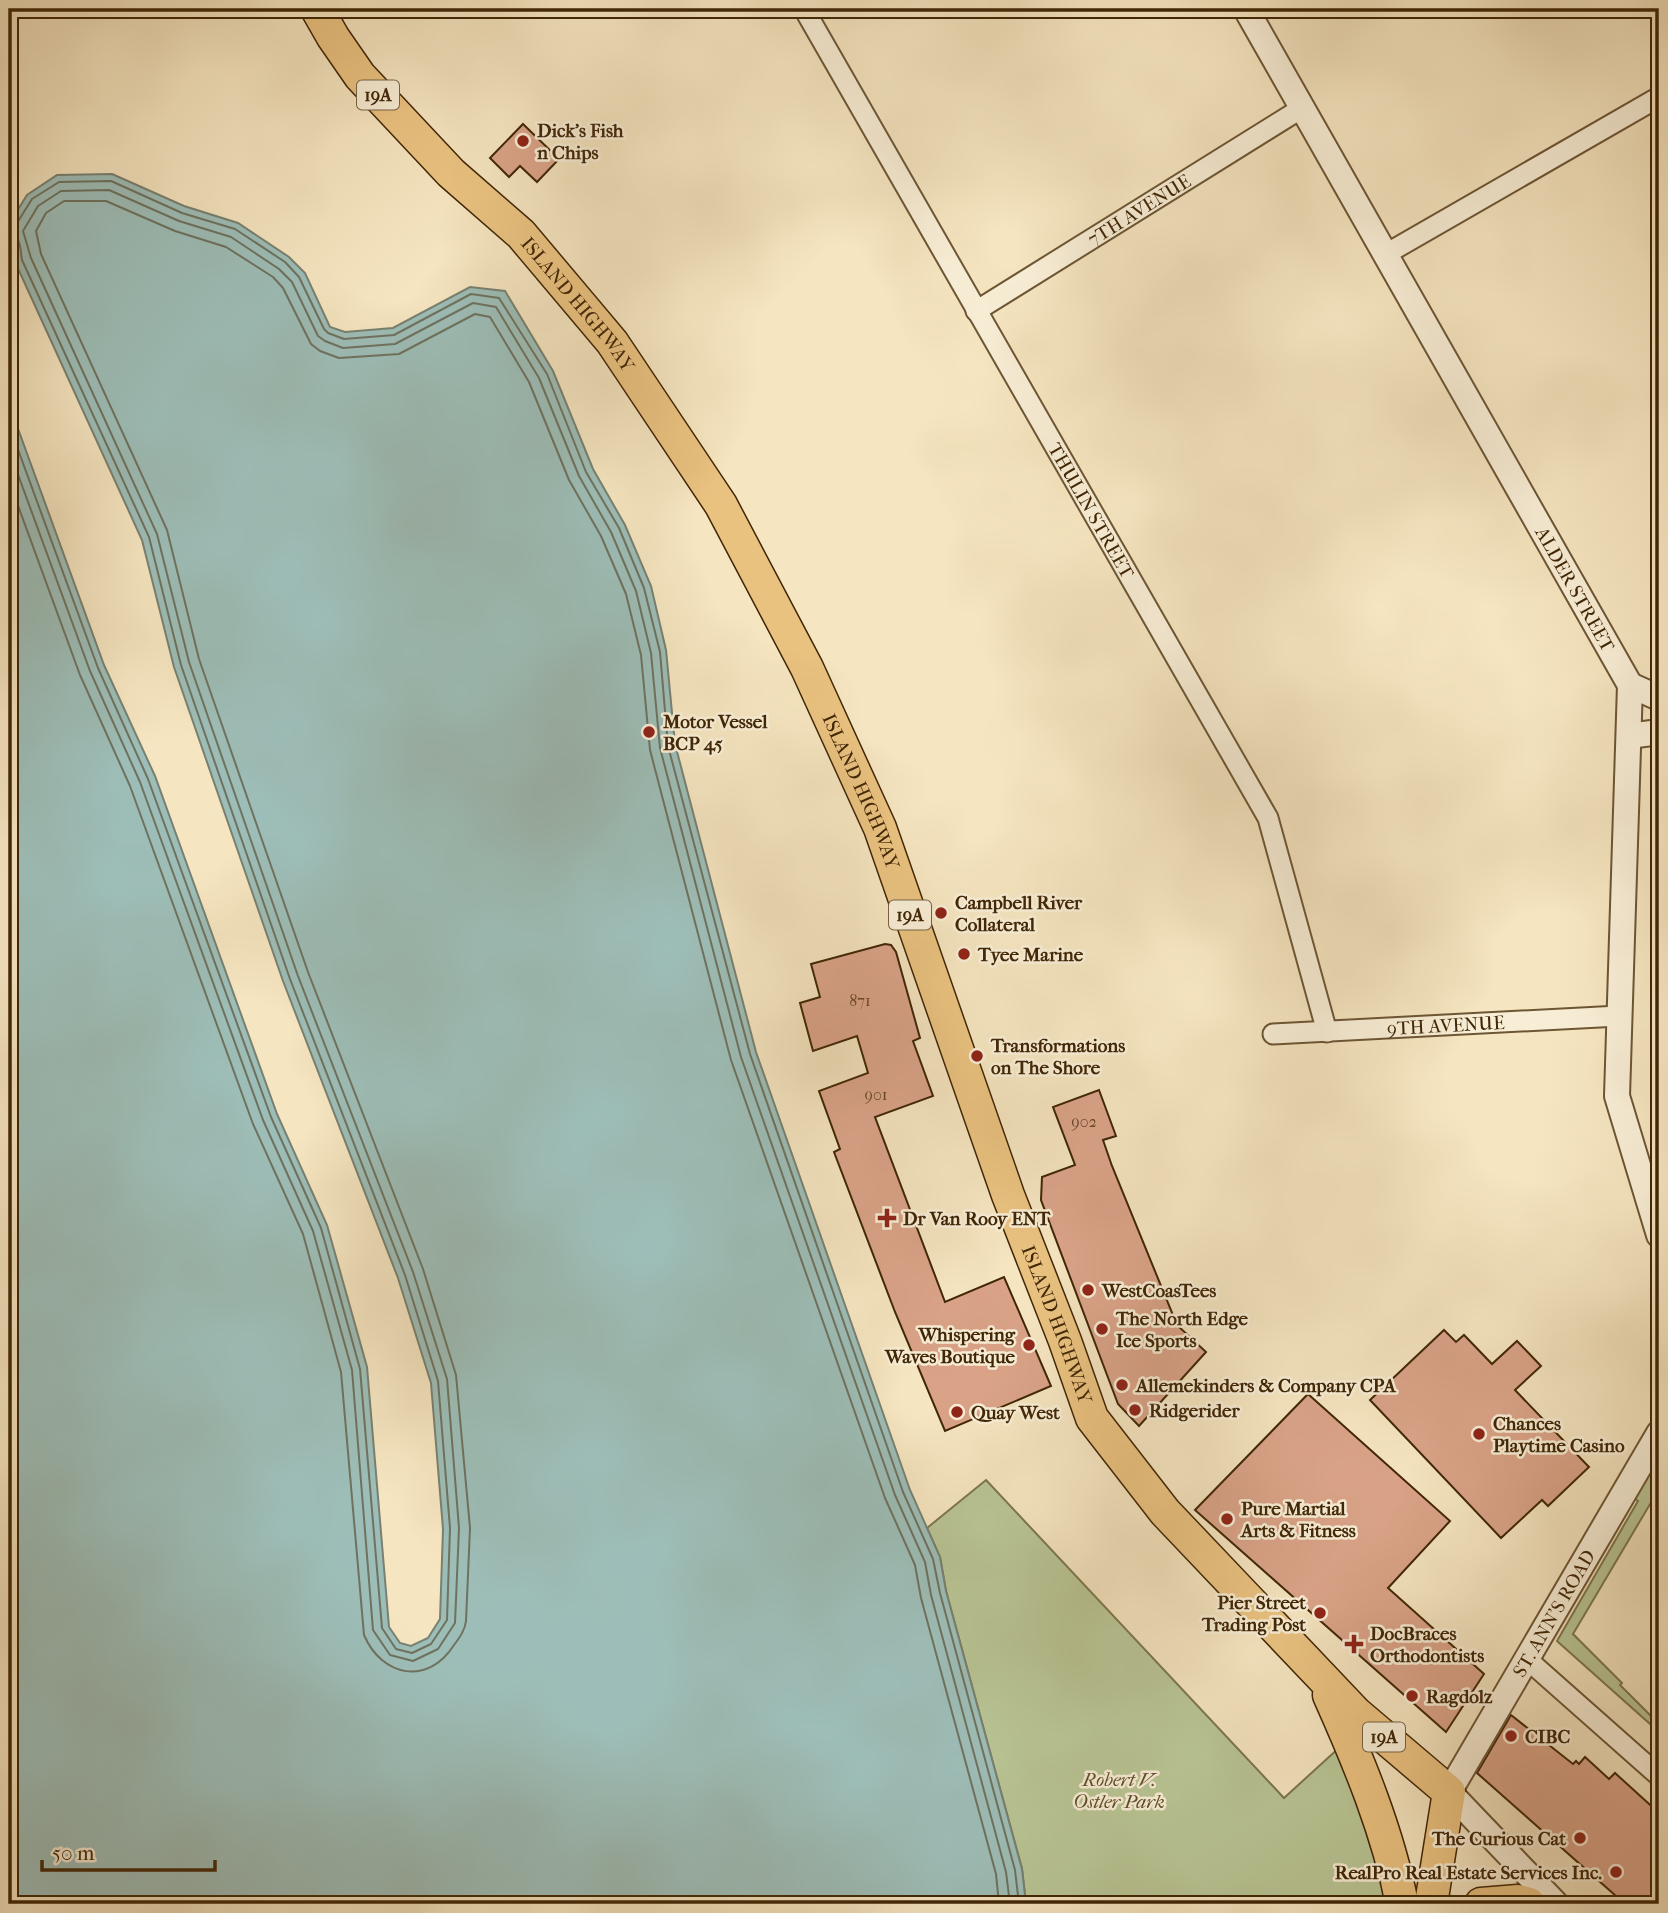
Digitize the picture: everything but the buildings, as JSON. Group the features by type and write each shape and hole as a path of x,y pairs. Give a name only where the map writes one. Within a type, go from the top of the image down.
{"main road":[{"name":"ISLAND HIGHWAY","path":"317,9 360,76 451,173 521,234 612,342 721,505 807,668 880,828 1008,1195 1092,1418 1165,1512 1356,1713 1449,1792"},
{"path":"1322,1677 1352,1748 1394,1863 1402,1904"},
{"path":"1431,1904 1449,1792"},
{"path":"1481,1904 1518,1901 1529,1904"}],"street":[{"name":"THULIN STREET","path":"804,9 1268,818 1327,1032"},
{"name":"ALDER STREET","path":"1246,9 1630,685"},
{"path":"1386,254 1659,97"},
{"name":"7TH AVENUE","path":"976,311 1302,108"},
{"path":"1659,698 1630,685 1618,1096 1659,1235"},
{"path":"1629,736 1659,732"},
{"name":"9TH AVENUE","path":"1273,1034 1619,1016"},
{"name":"ST. ANN'S ROAD","path":"1449,1792 1659,1433"},
{"path":"1528,1660 1659,1776"},
{"path":"1449,1792 1556,1904"}],"green space":[{"path":"1659,1447 1659,1489 1573,1634 1659,1724 1659,1732 1557,1641 1638,1501 1631,1496"},
{"name":"Robert V. Ostler Park","path":"986,1480 1284,1798 1341,1746 1385,1890 1384,1904 1026,1904 1022,1869 946,1591 940,1557 927,1528"}],"water":[{"path":"112,174 184,206 238,223 289,257 305,273 330,327 345,332 393,328 470,287 505,291 553,371 593,469 625,525 651,586 666,650 675,744 756,1052 910,1490 940,1557 946,1591 1022,1869 1026,1904 9,1904 9,404 104,665 155,776 277,1114 327,1225 367,1367 389,1627 400,1643 411,1646 428,1638 440,1619 443,1529 431,1383 398,1278 283,981 174,667 142,540 15,262 9,224 27,195 57,175"}],"place":[{"name":"Dick's Fish n Chips","path":"523,141"},
{"name":"Motor Vessel BCP 45","path":"649,732"},
{"name":"Campbell River Collateral","path":"941,913"},
{"name":"Tyee Marine","path":"964,954"},
{"name":"Transformations on The Shore","path":"977,1056"},
{"name":"Dr Van Rooy ENT","path":"887,1218"},
{"name":"WestCoasTees","path":"1088,1290"},
{"name":"The North Edge Ice Sports","path":"1102,1329"},
{"name":"Whispering Waves Boutique","path":"1029,1345"},
{"name":"Allemekinders & Company CPA","path":"1122,1385"},
{"name":"Ridgerider","path":"1135,1410"},
{"name":"Quay West","path":"957,1412"},
{"name":"Chances Playtime Casino","path":"1479,1434"},
{"name":"Pure Martial Arts & Fitness","path":"1227,1519"},
{"name":"Pier Street Trading Post","path":"1320,1613"},
{"name":"DocBraces Orthodontists","path":"1354,1644"},
{"name":"Ragdolz","path":"1412,1696"},
{"name":"CIBC","path":"1511,1736"},
{"name":"The Curious Cat","path":"1580,1838"},
{"name":"RealPro Real Estate Services Inc.","path":"1616,1872"}]}
